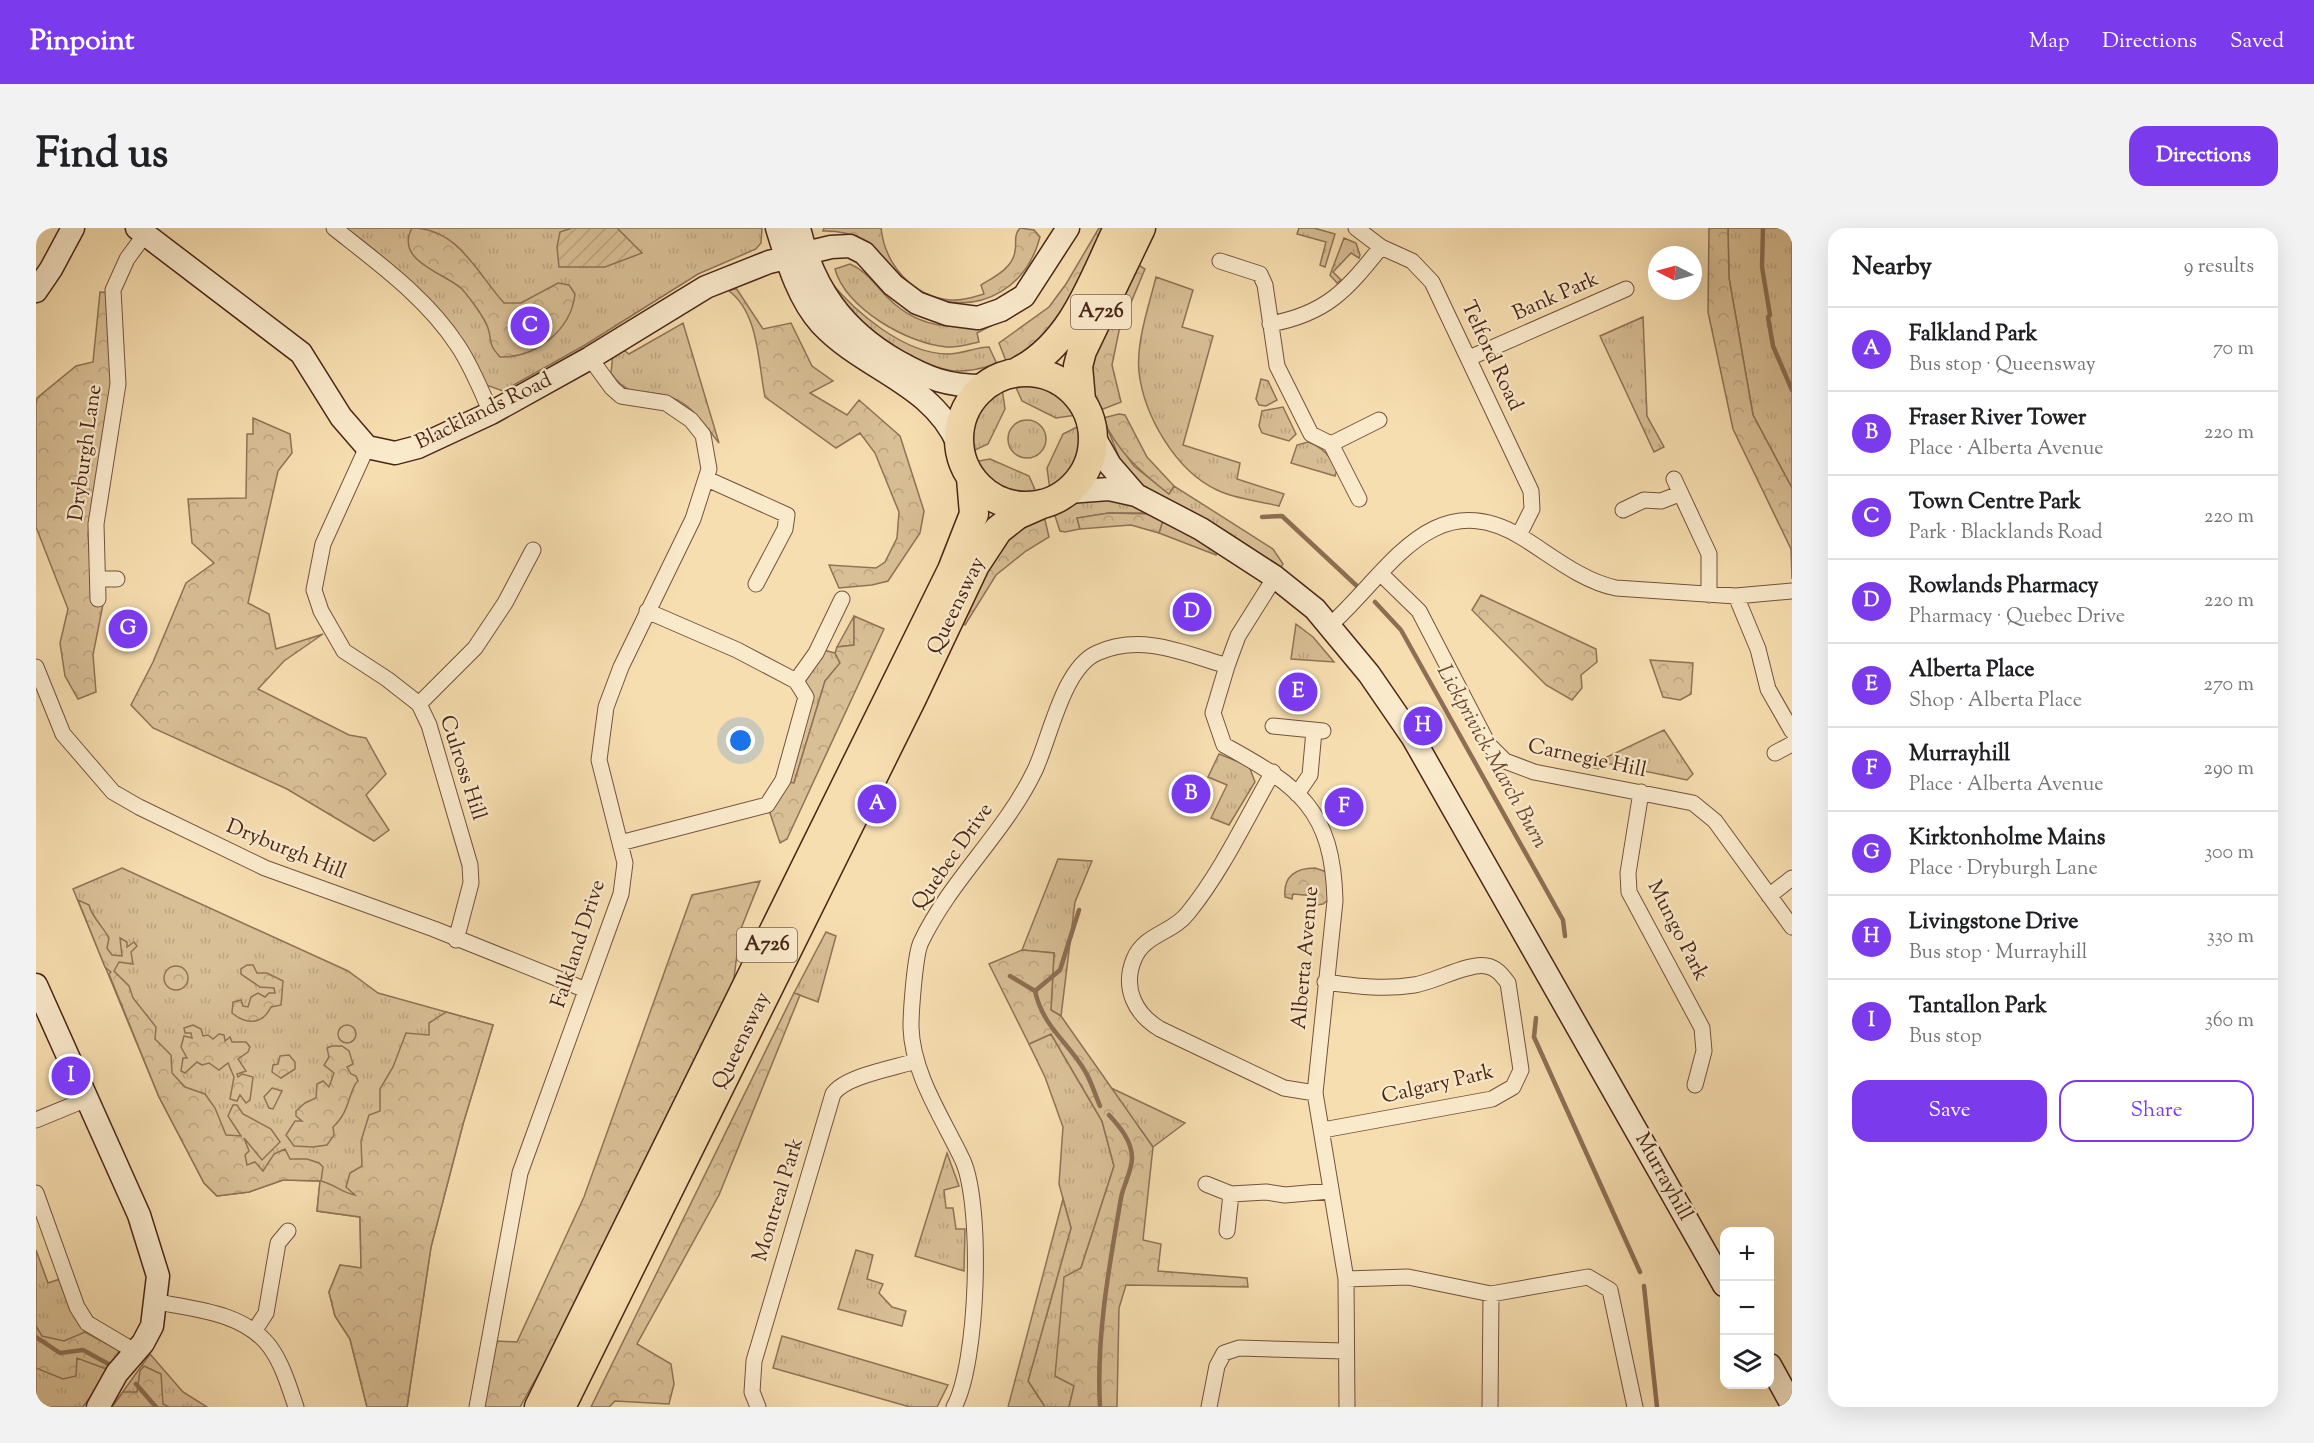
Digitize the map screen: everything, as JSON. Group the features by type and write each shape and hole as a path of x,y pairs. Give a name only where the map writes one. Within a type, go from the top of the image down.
{"highway":[{"name":"A726","path":"1118,228 1071,324 1051,348 1025,370 1000,376 984,386 966,407 960,423 958,444 963,463 970,478 983,491 999,501 1046,502 1087,467 1092,451 1093,435 1082,402 1078,366 1082,351 1141,228"},
{"path":"1025,370 1058,379 1082,402"},
{"name":"Queensway","path":"539,1407 952,570 974,514 970,478"},
{"name":"Queensway","path":"561,1407 912,698 975,565 998,530 1046,502"}],"street":[{"path":"36,291 73,228"},
{"path":"334,228 421,300 458,345 491,413"},
{"path":"777,228 836,311 870,345 944,384 984,386"},
{"path":"800,228 796,256 800,290 820,323 858,356 927,399 949,426 958,444"},
{"name":"Blacklands Road","path":"367,447 395,453 418,447 491,413 590,358 706,286 769,262 831,247 858,249 893,285 917,303 946,314 978,318 1002,310 1024,296 1068,228"},
{"name":"Telford Road","path":"1356,228 1381,247 1412,261 1432,282 1531,491 1532,508 1519,535"},
{"path":"141,231 301,353 341,417 367,447"},
{"name":"Dryburgh Lane","path":"98,599 96,524 118,384 113,290 141,231"},
{"path":"1270,324 1295,320 1338,297 1381,247"},
{"path":"1220,261 1260,274 1265,285 1277,366 1311,434 1331,444 1359,499"},
{"name":"Bank Park","path":"1469,358 1626,289"},
{"name":"Falkland Drive","path":"477,1407 520,1173 621,894 625,863 599,760 606,707 621,667 693,519 709,469 703,435 691,420 666,403 621,396 612,388 590,358"},
{"path":"1331,444 1379,420"},
{"name":"Murrayhill","path":"1093,435 1110,465 1136,495"},
{"name":"Culross Hill","path":"367,447 323,544 316,569 314,590 321,611 344,651 387,679 419,704 441,763 470,866 471,883 456,940"},
{"path":"706,479 787,515 784,529 756,584"},
{"path":"1674,479 1679,494 1709,554 1709,595"},
{"name":"Murrayhill","path":"1046,502 1109,489 1136,495 1201,529 1275,577 1315,609 1369,674 1413,738 1723,1281"},
{"path":"1623,510 1644,500 1661,501 1679,494"},
{"path":"1328,627 1349,609 1412,540 1434,528 1474,521 1493,524 1519,535 1599,584 1736,596 1792,591"},
{"path":"419,704 475,648 506,603 534,550"},
{"name":"Carnegie Hill","path":"1380,573 1419,610 1488,744 1505,761 1534,772 1693,803 1706,812 1792,927"},
{"name":"Alberta Avenue","path":"1275,577 1238,636 1213,713 1224,746 1273,772 1313,811 1329,845 1335,874 1335,901 1315,1093 1323,1130 1330,1191 1346,1279 1344,1351 1347,1407"},
{"path":"98,579 117,579"},
{"path":"1736,596 1758,649 1768,689 1792,731"},
{"path":"796,681 816,653 842,599"},
{"path":"620,843 767,804 783,780 806,697 796,681 737,650 647,611"},
{"name":"Quebec Drive","path":"954,1407 962,1392 973,1324 976,1252 964,1163 916,1061 911,1028 919,944 951,891 1006,821 1035,770 1077,670 1094,654 1138,643 1154,644 1227,666"},
{"name":"Dryburgh Hill","path":"36,667 63,734 113,792 163,820 265,868 434,929 456,940 586,990"},
{"path":"1273,726 1318,731 1310,775 1298,794"},
{"path":"1775,753 1792,744"},
{"path":"1273,772 1217,870 1187,915 1140,948 1130,974 1130,990 1134,1003 1143,1016 1160,1029 1284,1088 1315,1093"},
{"name":"Mungo Park","path":"1641,792 1628,873 1629,892 1702,1028 1704,1051 1695,1086"},
{"path":"1769,896 1792,879"},
{"name":"Calgary Park","path":"1323,1130 1492,1099 1513,1087 1521,1070 1508,983 1495,969 1486,966 1467,967 1428,982 1397,987 1368,988 1325,982"},
{"path":"36,986 152,1248 158,1276 152,1326 136,1352 117,1374 98,1407"},
{"name":"Montreal Park","path":"758,1407 752,1392 754,1361 833,1094 839,1085 916,1061"},
{"path":"36,1120 87,1099"},
{"path":"1206,1184 1231,1194 1266,1192 1285,1195 1330,1191"},
{"path":"36,1193 77,1307 87,1323 136,1352"},
{"path":"1227,1231 1231,1194"},
{"path":"255,1330 266,1312 278,1243 288,1232"},
{"path":"1346,1279 1408,1277 1491,1294 1588,1277 1611,1290 1635,1407"},
{"path":"1490,1407 1491,1294"},
{"path":"156,1302 234,1319 255,1330 279,1362 296,1407"},
{"path":"1209,1407 1216,1366 1224,1353 1239,1348 1344,1351"},
{"path":"1774,1372 1792,1405"}],"green space":[{"path":"342,228 762,229 761,243 756,249 698,274 585,345 503,391 486,385 479,372"},
{"path":"412,228 428,230 454,244 465,254 504,303 521,303 558,283 569,285 575,294 567,319 550,339 538,347 526,353 500,357 492,345 483,319 462,289 415,258 408,239"},
{"path":"572,228 617,228 642,253 605,267 559,267 557,247 560,232"},
{"path":"824,228 881,228 888,254 903,277 925,293 951,300 984,294 981,285 1011,262 1020,228 1034,230 1040,237 1025,269 1001,292 970,302 953,302 912,292 865,242 841,232 823,231"},
{"path":"1099,228 1105,228 1055,331 1026,354 1006,361 999,343 1049,307 1066,284"},
{"path":"1299,228 1314,228 1335,234 1325,267 1320,265 1326,242 1297,234"},
{"path":"1709,228 1728,228 1729,278 1753,415 1792,488 1792,579 1791,549 1733,429 1708,312"},
{"path":"1728,228 1792,228 1792,488 1753,415 1729,278"},
{"path":"1344,238 1356,243 1360,255 1359,258 1351,253 1333,272 1341,280 1337,283 1330,275"},
{"path":"1134,262 1145,269 1119,331 1112,365 1121,402 1098,411 1087,374"},
{"path":"850,264 866,274 901,309 929,323 959,326 1006,318 977,333 979,342 967,345 947,347 914,339 880,322 851,297 835,269"},
{"path":"1156,277 1193,290 1182,327 1213,336 1183,445 1240,463 1237,479 1284,494 1279,506 1232,496 1202,481 1176,456 1155,424 1142,389 1139,348"},
{"path":"829,280 866,317 914,347 948,354 989,347 997,364 972,370 951,371 908,354 902,356 845,313"},
{"path":"736,288 763,329 791,323 812,366 833,381 810,393 847,415 859,400 900,436 924,511 920,533 888,581 839,588 829,565 876,568 885,562 897,538 899,512 875,453 860,433 836,448 765,397 752,325 739,300 729,291"},
{"path":"100,292 109,293 111,399 88,534 93,600 104,599 93,655 96,692 78,699 65,676 60,643 68,609 36,527 36,405 37,398 76,366 93,362"},
{"path":"1643,317 1647,416 1664,447 1654,452 1600,336"},
{"path":"683,323 719,443 700,419 677,400 667,396 633,391 626,388 611,373 613,352 625,351 629,354"},
{"path":"1261,379 1268,381 1277,400 1266,406 1259,405 1256,399"},
{"path":"1029,383 1057,393 1068,402 1077,415 1056,418 1022,401 1015,385"},
{"path":"1002,388 1005,409 988,444 973,451 972,432 977,415 987,401"},
{"path":"1283,407 1296,434 1289,441 1262,433 1259,426 1262,411"},
{"path":"1119,414 1125,415 1147,457 1174,486 1169,494 1122,451 1108,430 1103,418"},
{"path":"253,418 290,434 292,453 278,471 248,603 269,614 276,649 323,634 284,661 258,689 349,735 366,738 386,774 366,795 389,830 374,841 287,789 153,728 131,705 153,662 186,583 214,563 192,543 188,499 246,498 247,434 253,434"},
{"path":"1027,420 1040,426 1046,439 1040,452 1027,458 1014,452 1008,439 1014,426"},
{"path":"1079,426 1078,455 1075,462 1065,477 1050,490 1047,468 1063,434"},
{"path":"1108,430 1134,466 1169,494 1174,486 1273,549 1283,564 1281,567 1224,530 1137,482 1121,462"},
{"path":"1308,442 1329,456 1337,470 1335,476 1291,463 1297,445"},
{"path":"990,459 1029,476 1036,492 1008,491 993,483 973,462"},
{"path":"1107,495 1150,513 1109,513 1077,518 1080,529 1060,531 1054,513 1094,496"},
{"path":"1109,513 1150,514 1163,520 1159,533 1131,525 1080,529 1077,518"},
{"path":"1044,516 1049,537 1026,551 996,575 965,625 960,622 983,573 1000,548 1012,537"},
{"path":"1163,520 1217,551 1216,555 1159,533"},
{"path":"1481,595 1596,649 1597,662 1581,675 1582,688 1572,700 1546,685 1472,610"},
{"path":"854,616 854,645 837,647"},
{"path":"854,616 884,629 787,839 780,843 769,810 788,782 794,783 825,681 840,663 835,653 837,647 854,645"},
{"path":"1296,624 1313,637 1334,662 1291,659"},
{"path":"823,650 835,653 840,663 825,681 794,783 788,782 808,708 805,677"},
{"path":"1650,660 1693,663 1691,694 1680,700 1663,697"},
{"path":"1664,730 1693,774 1687,780 1606,763 1598,769 1588,766"},
{"path":"1219,754 1249,766 1255,782 1229,825 1211,818 1227,785 1208,777"},
{"path":"1058,859 1092,861 1075,902 1061,1016 1051,1010 1054,953 1022,950"},
{"path":"122,868 348,971 378,993 493,1025 463,1124 431,1247 407,1407 367,1407 350,1339 335,1316 329,1292 340,1265 361,1268 360,1217 317,1211 320,1181 283,1180 249,1192 217,1196 204,1183 159,1097 73,889"},
{"path":"1315,868 1327,872 1330,898 1323,904 1317,905 1315,896 1293,894 1292,899 1285,897 1286,884 1292,875 1302,870"},
{"path":"760,881 740,931 732,993 561,1334 520,1407 481,1407 496,1341 517,1342 584,1197 692,895"},
{"path":"78,900 89,905 109,938 107,948 112,955 122,956 120,938 127,942 127,947 134,942 137,946 131,952 133,964 119,962 114,971 129,986 133,998 156,1027 155,1039 171,1055 172,1073 185,1087 205,1094 215,1108 226,1135 241,1136 228,1116 233,1105 237,1105 243,1114 271,1129 280,1142 262,1160 244,1138 249,1151 245,1155 247,1165 255,1162 263,1171 274,1154 285,1149 290,1159 307,1159 319,1163 323,1167 321,1181 355,1195 346,1187 350,1173 362,1166 361,1141 369,1115 380,1111 380,1089 393,1067 406,1033 429,1035 429,1023 446,1012 493,1025 463,1124 431,1247 407,1407 367,1407 350,1339 335,1316 329,1292 340,1265 361,1268 360,1217 317,1211 320,1181 283,1180 249,1192 217,1196 204,1183 159,1097 109,974 111,972 105,967"},
{"path":"826,932 836,936 818,1002 794,993"},
{"path":"1022,950 1054,953 1051,1010 1061,1016 1153,1147 1143,1240 1161,1244 1158,1271 1247,1278 1248,1287 1126,1285 1119,1308 1117,1407 1069,1407 1074,1386 1055,1376 1064,1277 1081,1268 1114,1166 1102,1121 1051,1034 1029,1044 989,964"},
{"path":"247,965 253,965 257,973 267,973 283,981 281,1005 271,1007 263,1017 254,1021 243,1020 232,1013 233,1002 241,1000 243,1006 248,1007 251,997 258,993 265,997 269,993 275,993 274,988 260,987 241,974 241,969"},
{"path":"176,966 184,970 188,978 184,986 176,990 168,986 164,978 168,970"},
{"path":"794,993 800,995 719,1195 637,1344 671,1364 674,1384 669,1404 615,1401 609,1407 591,1407"},
{"path":"193,1025 201,1029 203,1036 208,1035 213,1039 219,1034 224,1035 225,1041 230,1037 232,1042 246,1042 250,1047 248,1052 238,1059 246,1071 237,1074 238,1077 242,1074 253,1077 250,1100 246,1103 240,1095 237,1101 230,1099 234,1077 228,1063 219,1070 209,1063 202,1065 197,1062 185,1073 181,1071 183,1058 187,1058 181,1047 184,1036 192,1038 191,1033 185,1033 184,1028"},
{"path":"347,1025 353,1028 356,1034 353,1040 347,1043 341,1040 338,1034 341,1028"},
{"path":"1051,1034 1102,1121 1114,1166 1081,1268 1074,1386 1069,1407 1045,1407 1028,1381 1071,1228 1059,1184 1063,1127 1045,1077 1029,1044"},
{"path":"342,1046 349,1051 353,1064 347,1067 358,1081 343,1114 333,1127 334,1135 327,1145 294,1146 286,1135 295,1121 302,1121 296,1116 296,1111 305,1103 316,1098 317,1084 323,1081 329,1087 334,1073 324,1065 329,1057 327,1048"},
{"path":"289,1055 295,1062 295,1069 281,1078 272,1072 273,1065 278,1064 280,1056"},
{"path":"1109,1087 1185,1123 1153,1147"},
{"path":"272,1088 282,1091 273,1109 269,1108 264,1097"},
{"path":"947,1153 959,1186 944,1190 946,1208 953,1208 956,1229 965,1229 964,1271 915,1256"},
{"path":"1063,1199 1071,1228 1028,1381 1045,1407 1008,1407"},
{"path":"36,1250 48,1283 63,1278 76,1316 85,1332 118,1350 119,1356 83,1407 36,1407"},
{"path":"856,1250 873,1255 867,1279 883,1284 879,1293 892,1307 906,1311 902,1326 838,1309"},
{"path":"36,1326 42,1336 64,1341 85,1332 118,1350 119,1356 109,1370 77,1358 76,1376 63,1379 36,1368"},
{"path":"782,1336 948,1385 937,1407 910,1407 773,1368"},
{"path":"150,1354 183,1392 207,1407 112,1407"},
{"path":"144,1366 161,1374 163,1404 169,1407 112,1407 123,1392 137,1392 140,1371"}],"waterway":[{"path":"1763,228 1762,267 1773,346 1792,390"},
{"name":"Lickprivick March Burn","path":"1262,517 1282,516 1358,587"},
{"name":"Lickprivick March Burn","path":"1375,602 1401,630 1563,920 1565,936"},
{"name":"Lickprivick March Burn","path":"1079,910 1060,970 1035,991 1044,1015 1085,1071 1100,1106"},
{"path":"1010,976 1035,991"},
{"name":"Lickprivick March Burn","path":"1536,1018 1534,1037 1640,1272"},
{"name":"Lickprivick March Burn","path":"1100,1407 1099,1381 1104,1302 1121,1198 1132,1158 1128,1140 1109,1115"},
{"name":"Lickprivick March Burn","path":"1644,1286 1657,1407"},
{"path":"36,1337 60,1353 83,1350 114,1367"},
{"path":"136,1384 156,1407"}],"place":[{"name":"Town Centre Park","path":"530,326"},
{"name":"Rowlands Pharmacy","path":"1192,612"},
{"name":"Kirktonholme Mains","path":"128,629"},
{"name":"Alberta Place","path":"1298,692"},
{"name":"Livingstone Drive","path":"1423,726"},
{"name":"Fraser River Tower","path":"1191,794"},
{"name":"Falkland Park","path":"877,804"},
{"name":"Murrayhill","path":"1344,807"},
{"name":"Tantallon Park","path":"71,1076"}]}
